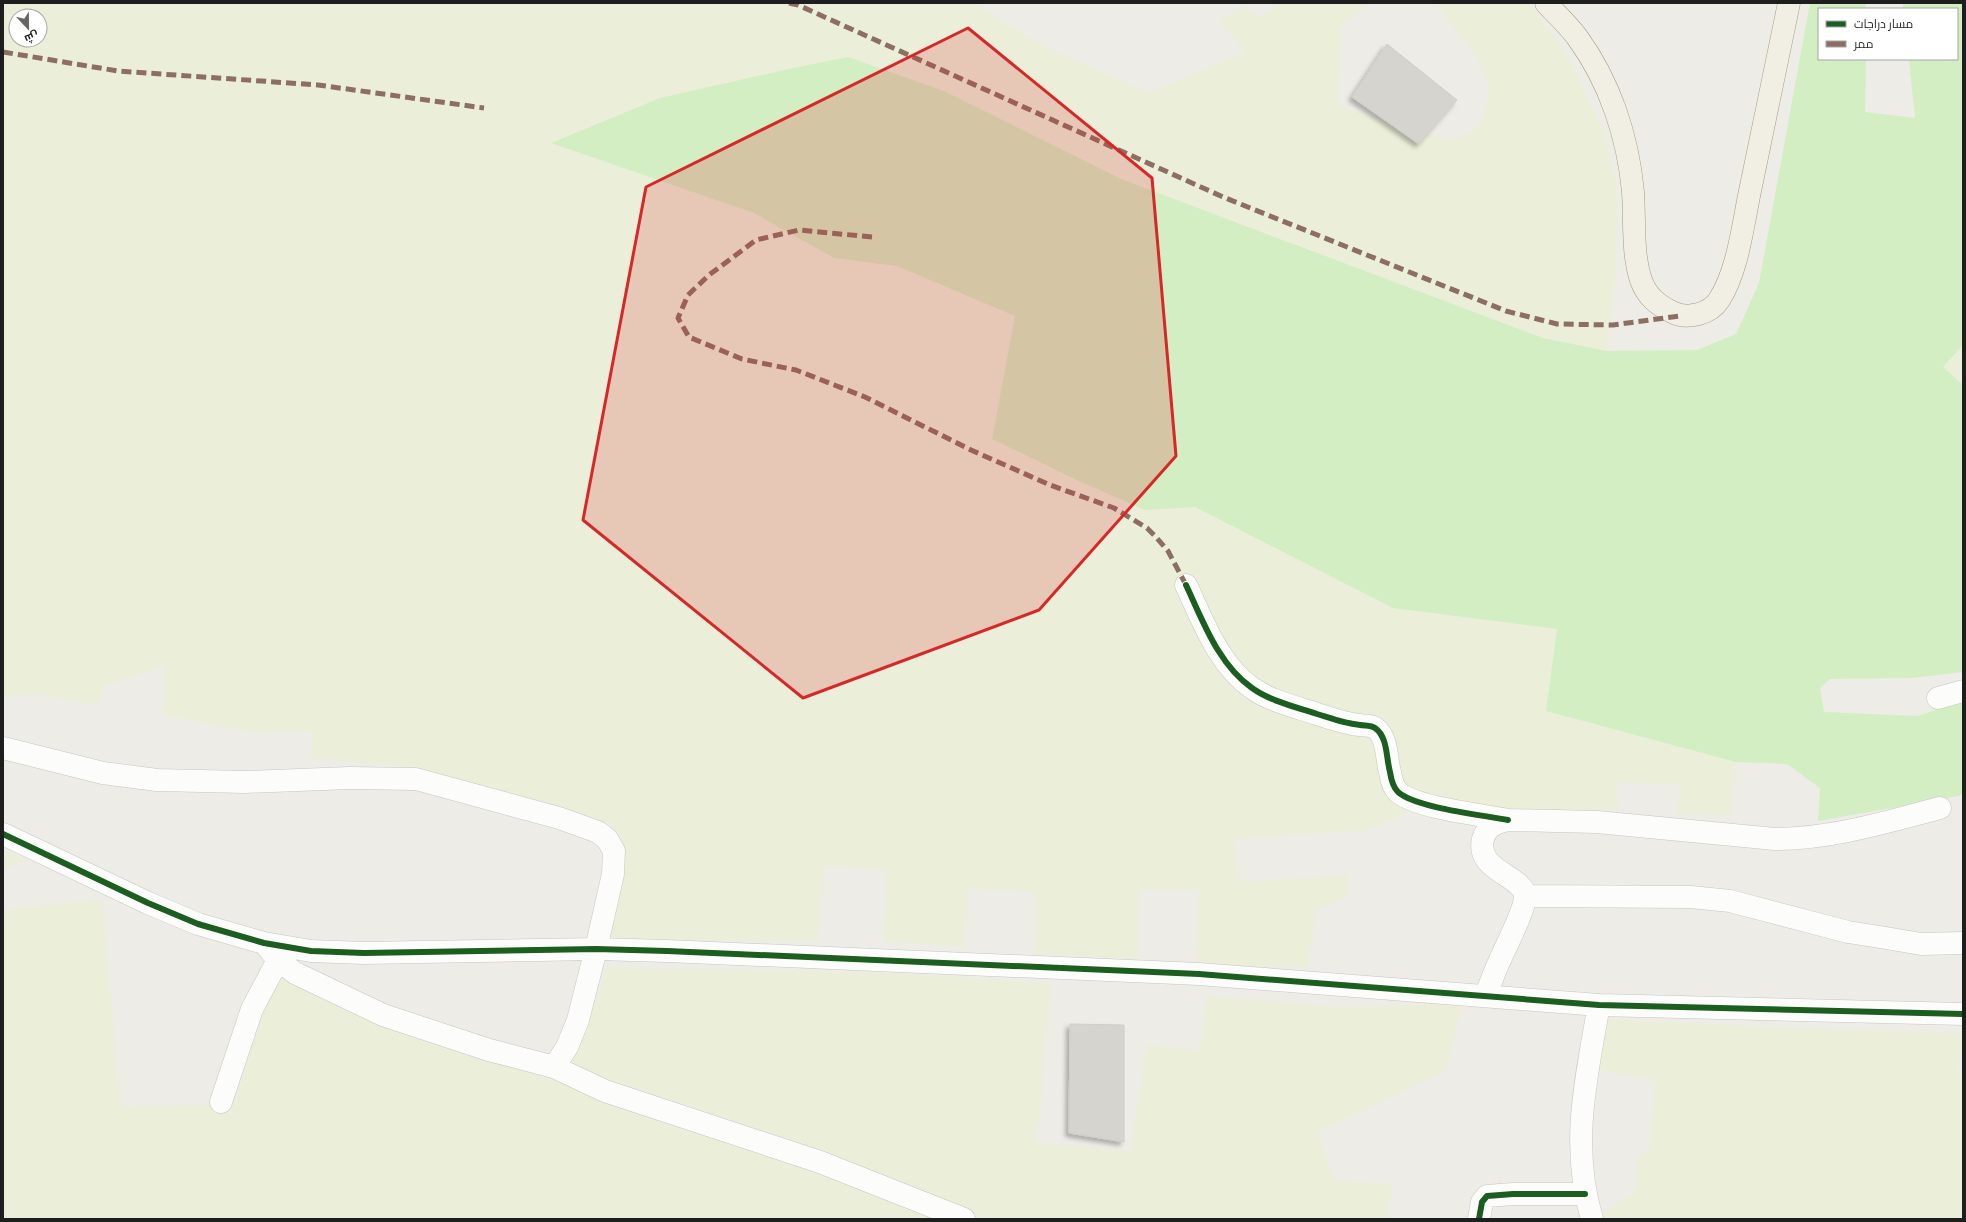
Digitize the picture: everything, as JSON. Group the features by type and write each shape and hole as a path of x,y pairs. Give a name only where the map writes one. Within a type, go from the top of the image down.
{"main road":[{"path":"1546,3 1576,37 1595,66 1613,104 1624,137 1633,192 1638,266 1642,282 1648,294 1657,304 1680,316 1698,315 1709,309 1718,302 1726,289 1739,243 1789,3"}],"street":[{"path":"1186,585 1213,640 1227,664 1252,688 1276,700 1316,714 1356,725 1373,726 1384,740 1393,783 1397,791 1405,796 1435,805 1508,820 1598,822 1775,839 1798,839 1854,830 1940,808"},
{"path":"1938,698 1963,691"},
{"path":"3,748 104,773 157,780 246,782 349,778 416,779 559,818 598,832 607,840 614,851 613,874 578,1020 567,1047 554,1067"},
{"path":"1485,996 1517,922 1525,896 1523,890 1516,883 1496,869 1488,861 1484,853 1482,844 1484,835 1490,826 1508,820"},
{"path":"3,834 148,903 198,924 264,943 312,951 364,953 596,949 667,951 1199,974 1599,1005 1963,1014"},
{"path":"1525,896 1699,898 1730,901 1848,932 1920,944 1963,943"},
{"path":"264,943 278,960 295,973 383,1015 418,1028 489,1050 554,1067 605,1091 820,1162 963,1219"},
{"path":"221,1102 252,1009 278,960"},
{"path":"1592,1219 1585,1194 1580,1157 1581,1113 1599,1005"},
{"path":"1479,1219 1482,1202 1487,1196 1513,1194 1585,1194"}],"highlighted area":[{"path":"968,28 1152,178 1176,456 1039,610 803,698 583,520 646,187"}],"green space":[{"path":"3,3 974,3 1039,44 1149,93 1245,52 1219,21 1242,6 1261,18 1280,3 1365,3 1367,6 1342,25 1338,106 1452,141 1479,127 1490,94 1478,59 1435,3 1529,3 1568,56 1605,134 1618,193 1616,272 1607,351 1543,338 1121,179 944,91 660,98 551,143 754,213 834,258 897,266 1015,316 992,439 1079,481 1145,510 1195,507 1393,608 1557,629 1546,711 1736,762 1732,815 1676,814 1681,785 1616,782 1618,809 1515,811 1444,797 1368,830 1234,839 1240,882 1348,875 1351,894 1317,911 1307,968 1196,963 1199,890 1139,890 1137,959 1035,953 1034,892 968,889 965,947 884,941 887,870 825,866 818,941 618,940 611,934 608,923 624,842 611,824 400,766 312,758 312,731 254,733 163,715 165,666 104,686 98,705 35,694 3,698"},
{"path":"1810,3 1866,3 1866,8 1818,8 1818,60 1866,60 1865,112 1915,118 1909,60 1958,60 1958,8 1903,8 1903,3 1963,3 1963,345 1943,367 1963,385 1963,672 1912,678 1830,679 1820,688 1824,712 1917,716 1963,701 1963,793 1959,796 1818,821 1820,788 1787,764 1736,762 1546,711 1557,629 1393,608 1195,507 1145,510 1079,481 992,439 1015,316 897,266 834,258 754,213 551,143 660,98 848,57 944,91 1121,179 1543,338 1607,351 1697,350 1736,334 1759,283"},
{"path":"1963,345 1963,385 1943,367"},
{"path":"3,849 29,861 3,869"},
{"path":"102,899 121,1106 235,1105 256,1016 278,977 350,1010 551,1080 590,1022 607,967 894,973 1051,983 1037,1142 1130,1151 1147,1044 1200,1051 1207,996 1337,1007 1462,1004 1446,1071 1318,1132 1334,1179 1393,1184 1386,1219 984,1219 944,1199 942,1219 3,1219 3,910"},
{"path":"1606,1019 1768,1027 1963,1033 1957,1071 1963,1070 1963,1219 1601,1219 1600,1213 1635,1193 1637,1158 1649,1151 1655,1079 1622,1076 1592,1068"}],"building":[{"path":"1387,44 1457,100 1419,144 1352,97"},
{"path":"1070,1024 1124,1025 1124,1142 1069,1133"}],"marked path":[{"path":"789,3 798,5 1223,197 1506,311 1557,324 1613,325 1680,316"},
{"path":"3,52 118,71 318,85 484,108"},
{"path":"872,237 799,230 756,240 709,275 688,295 678,318 689,337 742,359 796,370 865,397 971,450 1050,485 1114,508 1147,528 1156,537 1168,551 1186,585"}],"cycle path":[{"path":"1186,585 1205,627 1221,654 1240,678 1252,688 1267,697 1292,706 1344,722 1375,728 1379,732 1384,742 1391,777 1396,790 1407,798 1434,807 1508,820"},
{"path":"3,834 148,903 198,924 264,943 311,951 364,953 596,949 667,951 1199,974 1599,1005 1963,1014"},
{"path":"1479,1219 1482,1202 1487,1196 1513,1194 1585,1194"}]}
